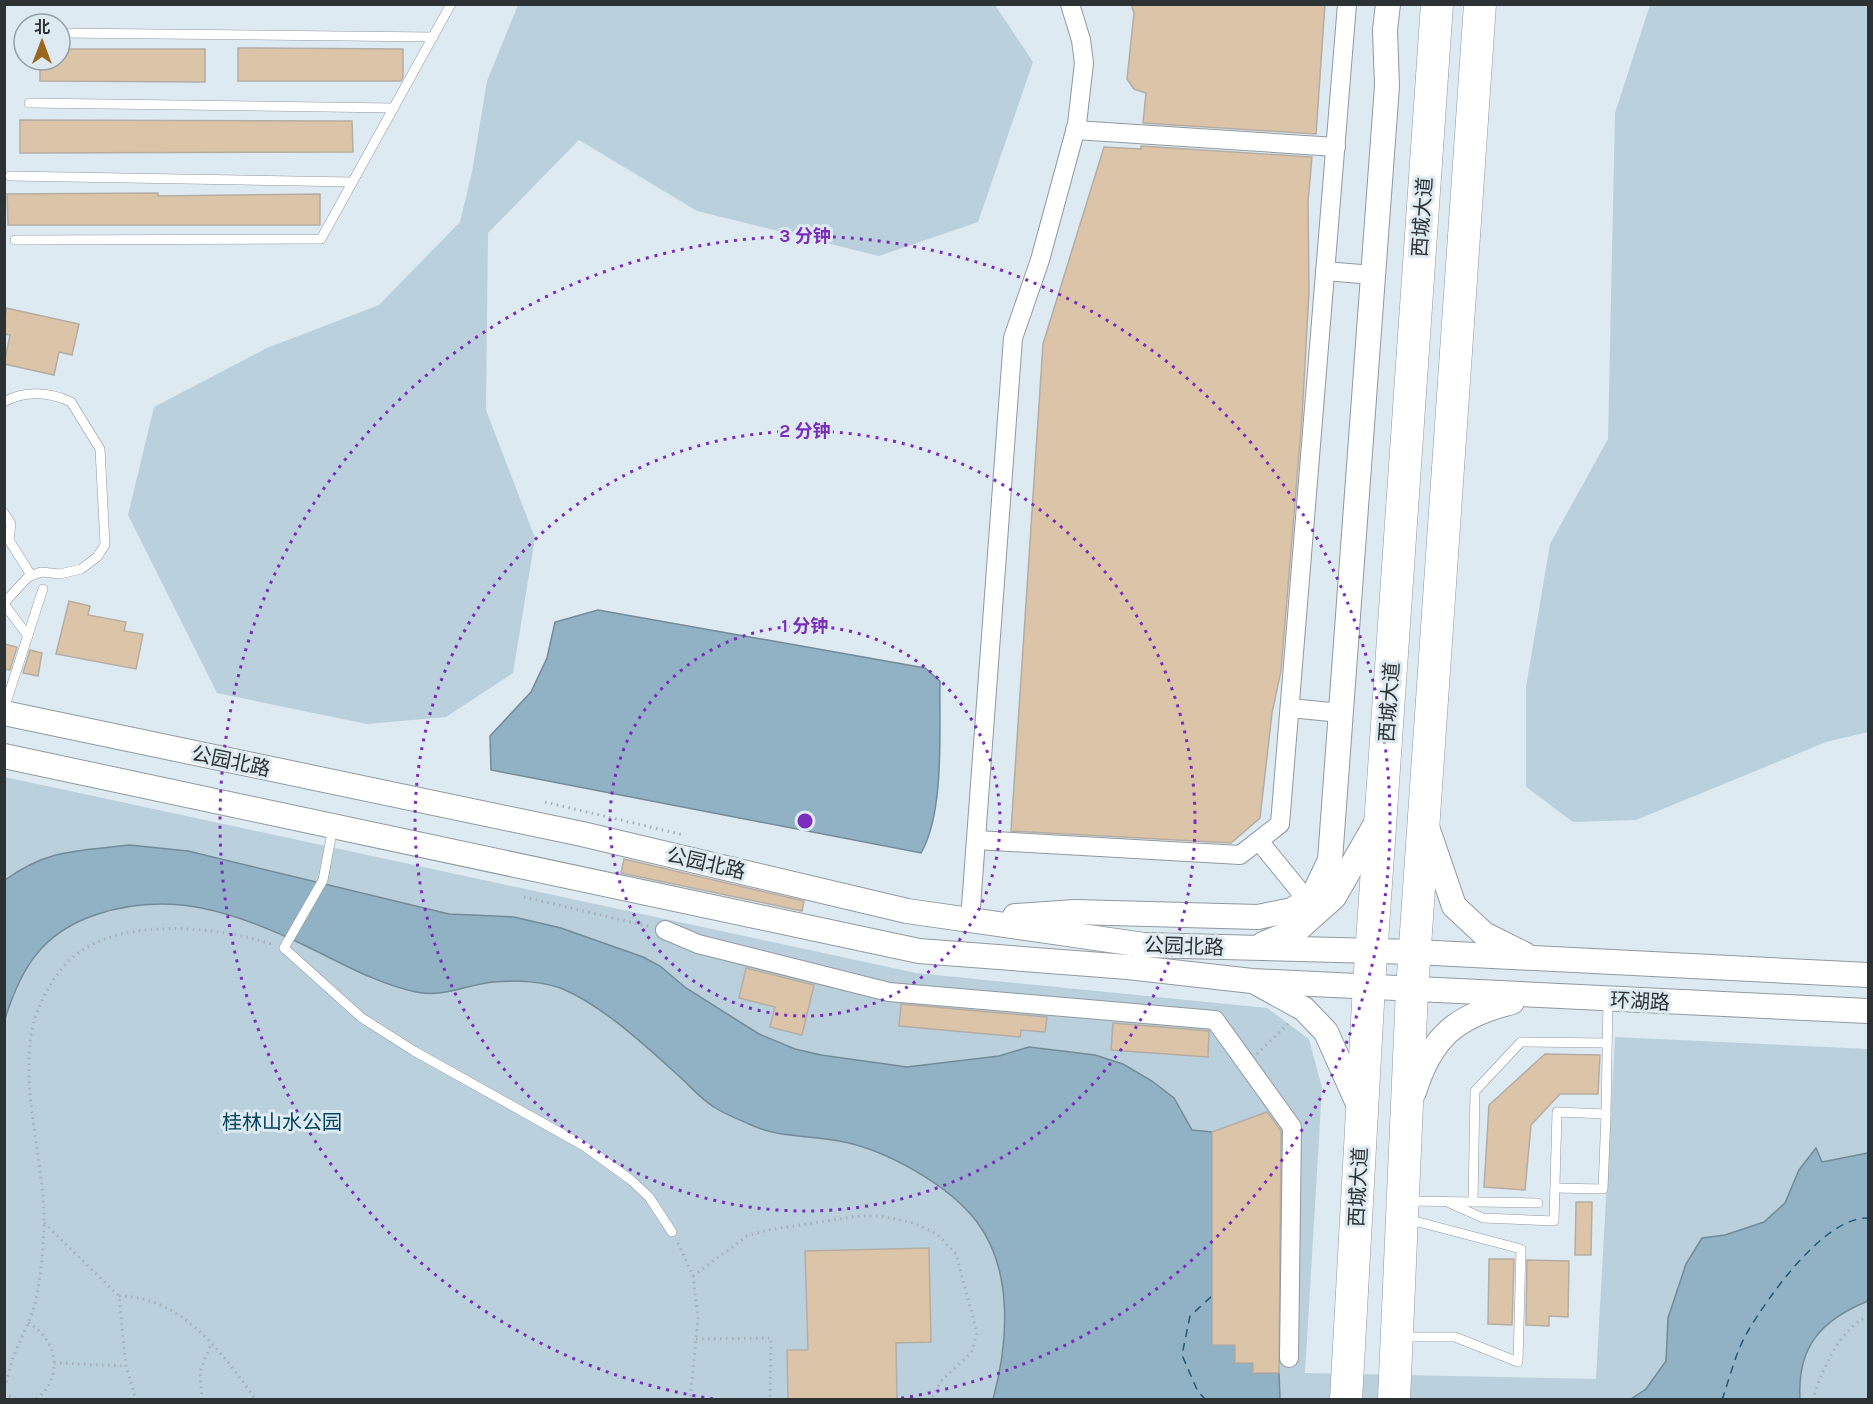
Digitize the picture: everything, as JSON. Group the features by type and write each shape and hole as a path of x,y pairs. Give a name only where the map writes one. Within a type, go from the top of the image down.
{"highway":[{"name":"西城大道","path":"1347,1400 1371,951 1437,4"},
{"path":"1394,1400 1412,990 1480,4"}],"main road":[{"path":"970,920 1075,912 1257,917 1292,910 1313,896 1330,860 1387,86 1388,4"},
{"name":"公园北路","path":"4,713 582,834 907,911 1144,945 1415,952"},
{"name":"公园北路","path":"4,756 919,951 1128,967 1252,981 1369,985 1412,990"},
{"path":"1254,948 1297,930 1334,897 1381,815"},
{"path":"1424,819 1454,906 1484,934 1531,958"},
{"name":"环湖路","path":"1415,952 1869,975"},
{"path":"1252,981 1304,1009 1326,1032 1362,1112"},
{"name":"环湖路","path":"1412,990 1869,1011"},
{"path":"1406,1117 1422,1065 1434,1046 1459,1022 1483,1009 1534,996"}],"street":[{"path":"970,920 1013,338 1040,260 1075,130 1084,63 1081,40 1070,4"},
{"path":"976,840 1240,855 1280,824 1347,4"},
{"path":"1075,130 1336,147"},
{"path":"1326,271 1373,275"},
{"path":"1290,708 1341,713"},
{"path":"1259,841 1307,900"},
{"path":"665,930 698,944 889,992 1215,1020 1292,1127 1289,1358"}],"lane":[{"path":"15,240 321,238 451,4"},
{"path":"72,33 434,37"},
{"path":"29,103 394,108"},
{"path":"10,176 352,182"},
{"path":"4,402 24,393 53,396 72,402 97,440 102,455 106,533 102,552 89,564 73,572 41,572 31,575 4,604 28,636"},
{"path":"4,513 11,524 9,540 31,575"},
{"path":"4,708 43,589"},
{"path":"333,825 323,880 284,948 362,1017 414,1051 593,1152 649,1197 672,1232"},
{"path":"1555,1188 1603,1189 1608,999"},
{"path":"1473,1202 1475,1091 1521,1042 1607,1043"},
{"path":"1445,1201 1483,1218 1554,1221 1557,1113 1606,1114"},
{"path":"1402,1209 1445,1201 1538,1203"},
{"path":"1395,1351 1455,1337 1518,1362 1521,1249 1402,1209"}],"path":[{"path":"545,802 684,835"},
{"path":"524,897 665,930"},
{"path":"4,1388 12,1360 28,1323 40,1273 44,1223 33,1108 31,1038 42,1003 70,961 81,950 98,942 140,932 168,929 224,932 284,948"},
{"path":"1247,1064 1304,1009"},
{"path":"693,1276 747,1236 768,1230 848,1217 880,1216 914,1223 937,1234 956,1254 977,1333 971,1353 941,1381 931,1400"},
{"path":"44,1223 119,1296 126,1366 136,1400"},
{"path":"672,1232 693,1276 698,1318 690,1400"},
{"path":"119,1296 133,1296 170,1308 190,1322 211,1344 256,1400"},
{"path":"1813,1400 1834,1347 1860,1320 1869,1317"},
{"path":"28,1323 40,1329 49,1340 54,1363 47,1385 34,1400"},
{"path":"696,1339 771,1338 770,1400"},
{"path":"202,1400 200,1371 211,1344"},
{"path":"54,1363 126,1366"},
{"path":"4,1393 17,1400"}],"green space":[{"path":"518,5 995,5 1033,62 978,222 879,256 697,211 579,140 488,233 486,410 535,538 513,673 446,717 367,724 217,693 128,515 154,407 267,348 379,305 460,222 472,172 487,81"},
{"path":"1650,5 1868,5 1868,732 1826,742 1636,820 1573,822 1526,787 1526,687 1550,544 1608,439 1615,113"},
{"name":"桂林山水公园","path":"5,777 916,973 1267,1008 1309,1039 1322,1088 1305,1373 1596,1379 1615,1037 1868,1049 1868,1399 5,1400"}],"shaded area":[{"path":"598,610 925,668 940,681 940,746 934,816 929,836 921,853 491,770 490,736 531,692 547,658 555,622"},
{"path":"129,845 188,851 449,914 514,917 561,928 643,957 660,966 686,988 759,1034 795,1049 821,1055 907,1067 999,1056 1029,1047 1095,1055 1123,1064 1152,1081 1174,1098 1192,1130 1212,1132 1212,1344 1235,1345 1235,1362 1253,1363 1254,1373 1279,1373 1280,1399 993,1399 1004,1332 1002,1285 989,1241 965,1208 933,1182 876,1152 839,1141 771,1132 722,1112 705,1100 610,1017 580,997 557,987 530,982 503,981 436,993 416,992 374,979 282,935 230,915 177,905 150,904 95,915 61,932 47,942 18,984 5,1019 5,880 35,862 64,853"},
{"path":"1816,1148 1822,1162 1868,1153 1868,1301 1837,1317 1815,1338 1803,1364 1800,1399 1631,1399 1646,1389 1666,1361 1668,1318 1686,1264 1702,1238 1725,1235 1764,1222 1785,1203 1799,1170"}],"building":[{"path":"1131,4 1325,4 1316,134 1143,123 1146,93 1134,89 1127,79 1134,13"},
{"path":"238,48 403,49 403,77 401,81 238,81"},
{"path":"72,49 205,49 205,82 40,81 40,72 72,72"},
{"path":"20,120 352,121 353,152 20,153"},
{"path":"1141,146 1312,157 1308,202 1309,292 1302,418 1281,671 1272,713 1260,818 1231,843 1011,831 1043,344 1104,147 1141,149"},
{"path":"158,193 158,196 320,194 320,225 8,225 7,194"},
{"path":"6,308 79,324 72,355 59,352 54,375 4,364 10,335 4,334"},
{"path":"69,601 90,606 88,615 126,622 124,631 143,634 136,669 56,654"},
{"path":"4,644 17,647 10,670 4,669"},
{"path":"30,650 42,653 38,676 23,673"},
{"path":"624,859 804,901 802,911 621,873"},
{"path":"746,968 814,985 802,1035 770,1027 775,1007 739,998"},
{"path":"901,1004 1047,1017 1045,1032 1021,1030 1020,1037 899,1026"},
{"path":"1113,1023 1209,1031 1208,1057 1111,1050"},
{"path":"1545,1054 1600,1055 1598,1094 1560,1094 1531,1125 1525,1190 1484,1187 1489,1105"},
{"path":"1267,1112 1281,1131 1279,1373 1253,1373 1253,1363 1235,1363 1235,1345 1212,1345 1212,1132"},
{"path":"1576,1202 1592,1202 1591,1255 1575,1255"},
{"path":"929,1248 931,1342 896,1343 897,1400 788,1400 787,1350 808,1350 805,1251"},
{"path":"1489,1259 1514,1259 1512,1325 1488,1324"},
{"path":"1527,1260 1569,1261 1568,1317 1549,1316 1549,1326 1526,1325"}],"ferry route":[{"path":"1722,1400 1744,1339 1769,1298 1816,1244 1834,1230 1851,1221 1868,1218"},
{"path":"1206,1400 1198,1392 1182,1355 1190,1316 1212,1296"}]}
